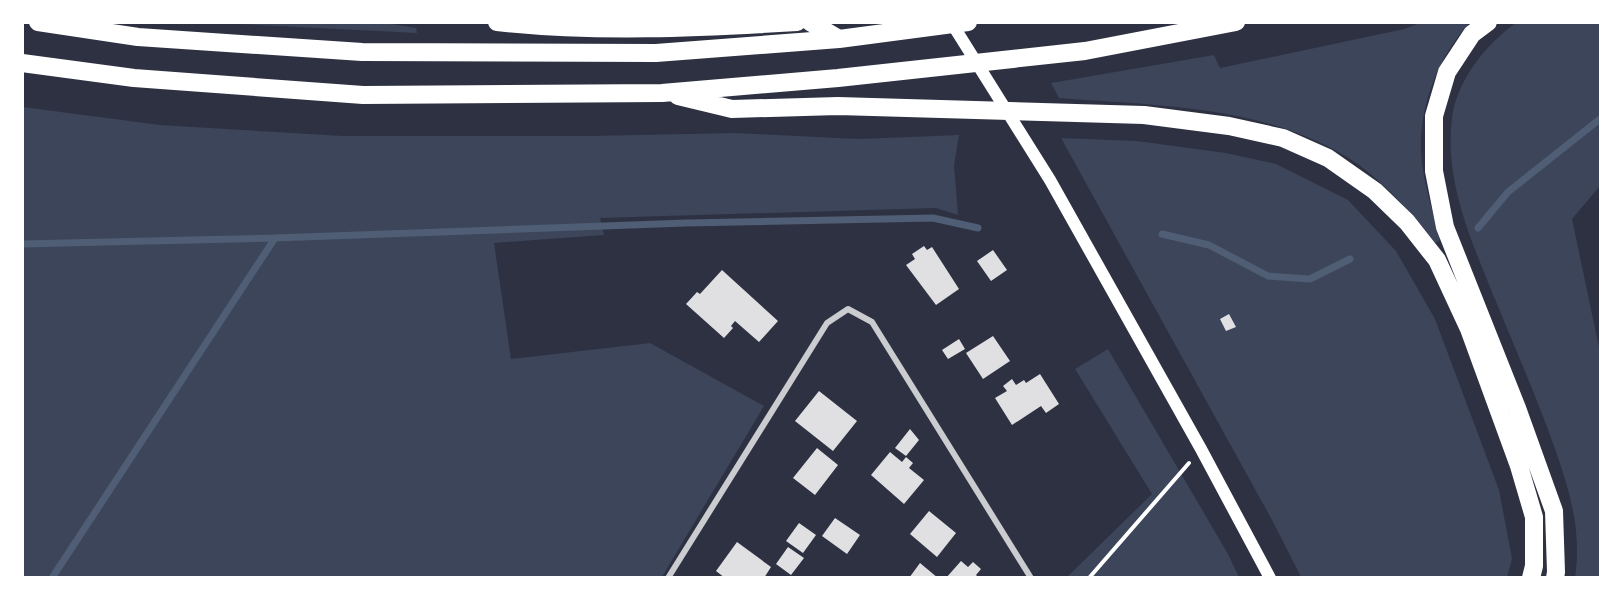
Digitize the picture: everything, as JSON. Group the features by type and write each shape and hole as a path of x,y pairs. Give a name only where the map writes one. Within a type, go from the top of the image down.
{"highway":[{"path":"38,22 138,37 362,52 657,53 839,39 968,22"},
{"path":"497,22 536,27 655,30 797,22"},
{"path":"810,22 839,39"},
{"path":"22,63 134,78 363,95 662,93 838,78 1084,51 1236,22"},
{"path":"1488,22 1472,34 1447,72 1434,116 1434,171 1444,227 1517,408 1554,511 1556,572 1554,578"},
{"path":"662,93 732,109 838,106 1144,115 1229,126 1283,138 1328,158 1375,191 1407,222 1437,260 1469,329 1519,466 1534,517 1534,566 1531,578"}],"main road":[{"path":"951,22 1050,180 1201,449 1270,578"}],"street":[{"path":"669,578 827,323 848,309 872,322 1031,577"}],"path":[{"path":"1089,578 1201,449"}],"shaded area":[{"path":"380,22 416,28 417,33 219,23"},
{"path":"1420,23 1469,23 1458,36 1440,66 1424,115 1422,161 1440,240 1435,243 1400,201 1370,173 1326,145 1290,130 1214,112 1136,103 1059,98 1051,83 1214,55 1220,68 1404,29"},
{"path":"1516,23 1600,23 1600,186 1572,219 1600,352 1600,577 1575,577 1576,528 1565,481 1541,411 1468,232 1452,165 1452,118 1460,90 1484,52"},
{"path":"23,107 160,125 343,136 589,136 735,133 859,139 959,135 954,165 958,215 936,208 600,218 604,235 494,243 511,359 650,343 764,406 662,577 23,577"},
{"path":"1061,138 1137,141 1226,153 1276,164 1348,200 1396,251 1435,319 1499,490 1512,559 1507,577 1301,577 1272,520"},
{"path":"1108,349 1228,554 1239,577 1066,578 1152,494 1075,369"}],"building":[{"path":"924,246 927,250 932,247 959,289 936,305 906,265 915,259 912,254"},
{"path":"993,250 1007,270 991,281 977,261"},
{"path":"722,270 778,321 759,342 735,321 731,326 733,328 724,338 686,304 697,292 700,294"},
{"path":"1229,314 1236,327 1226,331 1220,319"},
{"path":"993,336 1010,361 983,379 966,353"},
{"path":"959,339 965,349 948,359 942,350"},
{"path":"1040,374 1059,404 1046,413 1041,406 1012,425 995,398 1007,391 1003,386 1012,379 1016,385 1024,380 1026,383"},
{"path":"819,391 857,421 833,451 795,421"},
{"path":"910,429 919,440 906,456 895,448"},
{"path":"817,448 838,465 815,495 793,478"},
{"path":"890,452 902,462 906,457 913,463 909,468 924,480 904,504 871,475"},
{"path":"929,511 956,533 937,557 910,534"},
{"path":"835,518 860,535 847,554 822,536"},
{"path":"799,523 816,535 803,553 786,541"},
{"path":"737,542 771,567 764,578 725,578 716,571"},
{"path":"788,547 804,558 791,575 776,564"},
{"path":"961,561 968,567 973,562 981,569 976,575 979,578 946,578"},
{"path":"920,563 938,578 909,578"}],"waterway":[{"path":"1478,228 1508,192 1600,119"},
{"path":"22,244 275,238 686,223 933,218 978,228"},
{"path":"1162,234 1209,245 1268,276 1310,279 1350,259"},
{"path":"52,578 275,238"}]}
